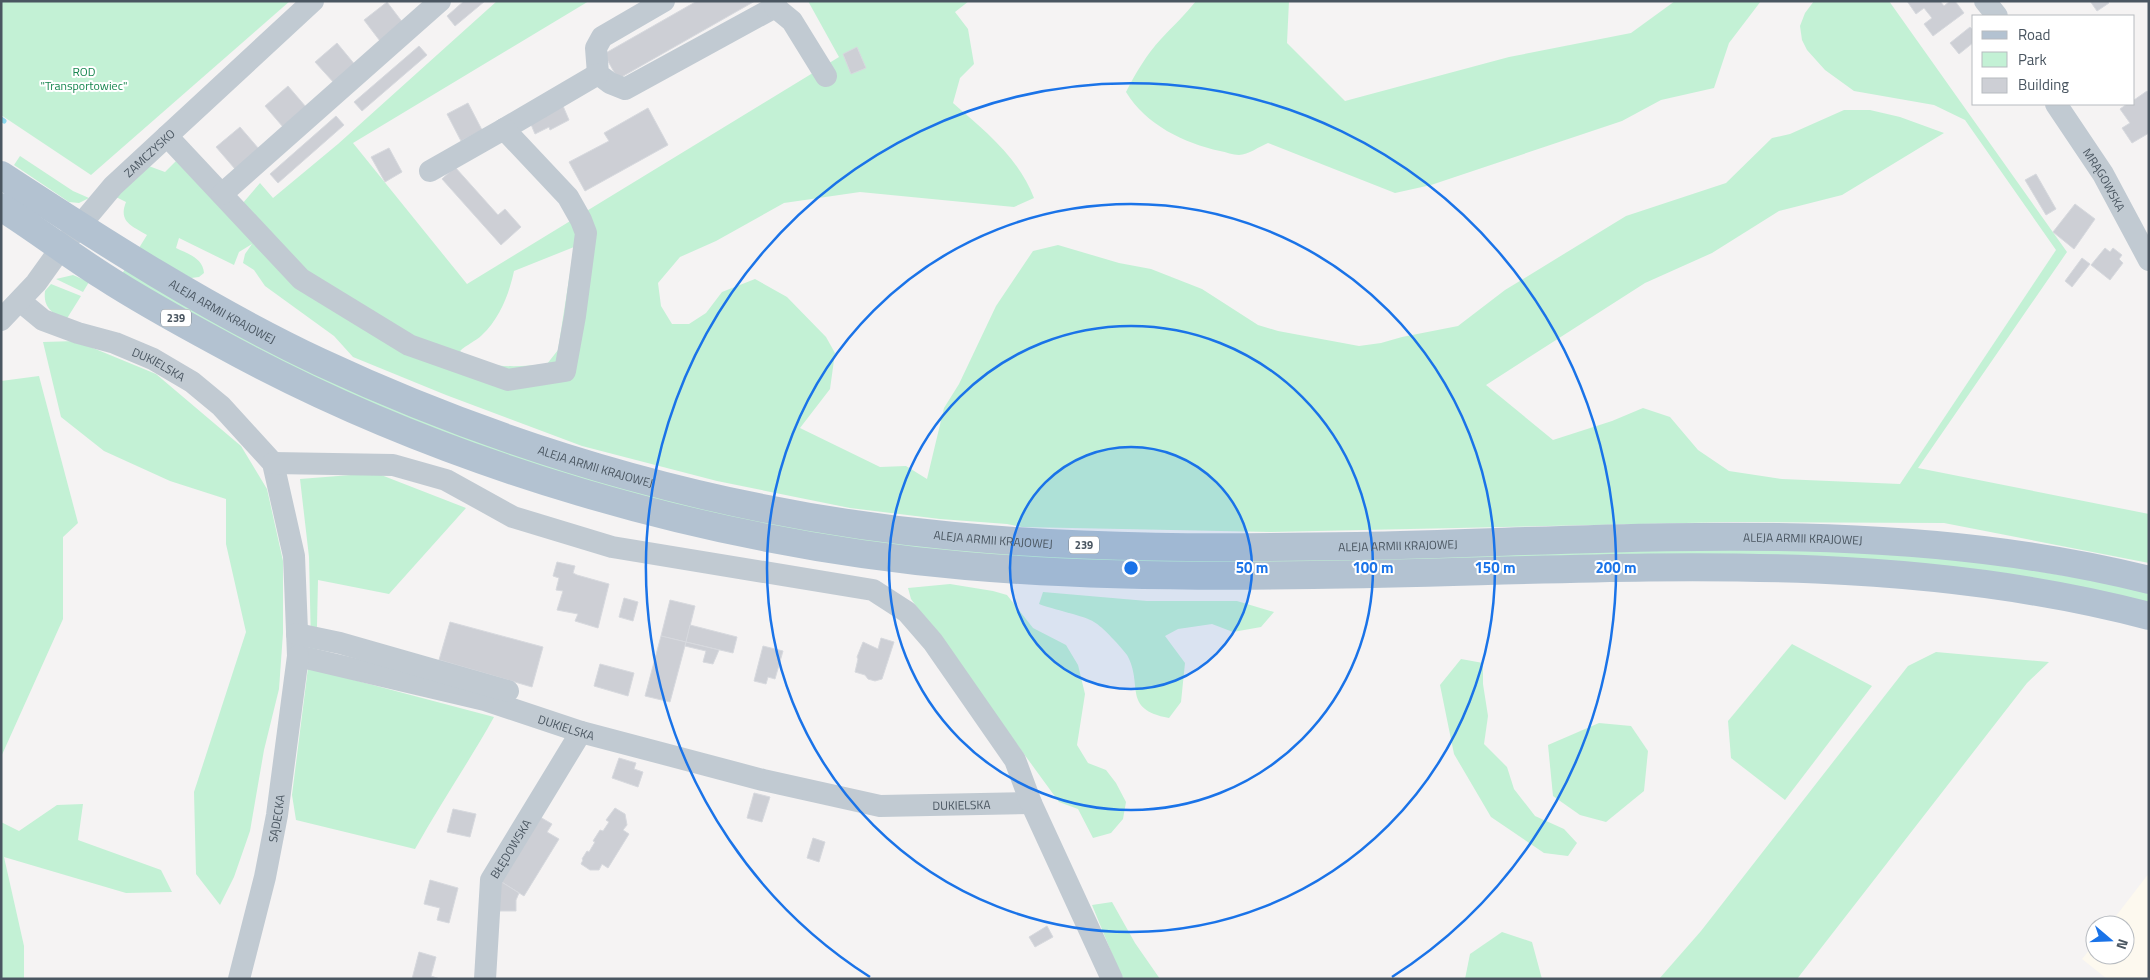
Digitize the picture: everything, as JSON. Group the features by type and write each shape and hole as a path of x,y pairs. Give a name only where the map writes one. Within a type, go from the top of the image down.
{"main road":[{"name":"ALEJA ARMII KRAJOWEJ","path":"1,175 186,292 265,335 344,372 422,405 524,444 624,475 726,500 813,517 948,536 1128,547 1338,546 1706,538 1794,538 1903,542 2026,556 2081,565 2149,580"},
{"name":"239","path":"1,206 110,281 225,346 325,395 442,444 543,480 633,506 771,538 879,556 1000,569 1139,575 1311,576 1680,568 1846,570 1931,577 2019,588 2149,616"}],"street":[{"name":"ZAMCZYSKO","path":"1,320 36,284 61,248 113,186 313,1"},
{"path":"222,194 440,1"},
{"path":"664,1 602,37 596,48 598,74 610,83 624,89 776,4 792,21 826,76"},
{"path":"1986,1 1996,15"},
{"path":"430,170 598,74"},
{"name":"MRĄGOWSKA","path":"2057,105 2103,174 2149,260"},
{"path":"167,136 301,279 410,345 508,380 565,371 586,233 568,197 504,129"},
{"name":"DUKIELSKA","path":"20,301 43,320 122,346 153,359 192,382 221,406 273,463 294,556 298,656 485,700 581,732 762,780 880,806 1031,803"},
{"path":"273,463 393,465 446,480 513,517 612,547 873,590 907,612 933,642 1015,760 1031,803 1112,979"},
{"path":"873,590 879,556"},
{"path":"297,634 340,643 508,691"},
{"name":"SĄDECKA","path":"239,979 266,877 277,815 298,656"},
{"name":"BŁĘDOWSKA","path":"484,979 491,880 581,732"}],"shaded area":[{"path":"2149,873 2149,979 2107,979 2090,965 2135,965 2135,915 2117,915"}],"green space":[{"name":"ROD \"Transportowiec\"","path":"1,1 290,1 91,175 1,115"},
{"path":"497,1 589,1 353,143 467,284 839,57 808,1 969,1 955,12 968,29 974,64 960,78 953,103 1000,146 1020,170 1034,198 1014,207 860,192 784,203 716,241 680,257 658,283 661,306 672,324 689,324 706,313 722,292 755,279 787,297 826,337 835,353 830,389 800,428 880,467 906,466 927,479 944,408 959,384 996,306 1033,251 1058,245 1119,263 1151,269 1202,289 1258,325 1278,331 1359,346 1381,343 1458,326 1505,290 1626,216 1726,183 1772,138 1790,134 1844,110 1870,110 1900,117 1944,133 1842,195 1779,211 1712,253 1645,283 1486,385 1553,440 1612,421 1643,408 1670,417 1698,450 1729,471 1782,479 1900,484 2056,250 1965,120 1934,105 1854,91 1825,70 1807,50 1802,40 1800,26 1805,13 1814,1 1889,1 2067,252 1918,468 2149,514 2149,563 1944,523 1731,522 1271,532 1022,527 850,508 717,481 582,446 446,395 353,357 334,336 265,286 254,270 243,263 245,254 252,244 239,252 234,265 179,238 176,248 194,257 203,268 204,273 199,277 191,278 139,248 147,235 128,223 124,214 126,202 116,197 146,165 165,172 176,161 230,218 260,183 273,198 338,144","holes":["574,247 558,350 547,364 524,366 491,364 470,357 460,351 480,337 494,321 506,297 514,271"]},
{"path":"1196,1 1289,1 1287,43 1345,101 1509,57 1631,33 1675,1 1761,1 1729,43 1714,88 1661,100 1622,121 1431,185 1395,193 1268,143 1243,155 1206,148 1167,131 1144,114 1126,92 1137,71 1151,51"},
{"path":"20,156 73,191 89,198 79,203 69,202 14,165"},
{"path":"126,267 313,367 813,526 1937,554 2149,590 2149,605 2073,588 1141,565 910,551 711,516 500,455 329,386 121,276"},
{"path":"73,275 89,282 83,292 56,279"},
{"path":"51,284 81,296 66,320 53,312 45,302 45,291"},
{"path":"76,341 156,374 241,446 267,489 283,561 283,633 279,689 264,750 250,831 234,877 220,905 196,874 194,792 246,632 226,544 226,499 170,481 104,451 61,417 43,342"},
{"path":"39,376 78,523 63,537 63,619 1,757 1,381"},
{"path":"376,473 466,508 389,594 318,580 316,670 494,717 415,849 296,820 292,795 311,644 309,557 300,479"},
{"path":"950,584 1007,595 1033,628 1066,645 1078,665 1085,694 1077,745 1088,763 1106,770 1116,783 1126,802 1123,819 1111,833 1093,838 1078,809 1059,802 911,599 908,588"},
{"path":"1043,592 1147,601 1237,601 1274,612 1261,627 1233,632 1212,624 1178,629 1165,636 1185,663 1181,702 1169,718 1154,714 1145,709 1139,702 1132,666 1127,655 1107,632 1090,620 1039,604"},
{"path":"1792,644 1872,686 1785,800 1731,758 1728,721"},
{"path":"1936,652 2049,662 2027,683 1797,979 1659,979 1701,931 1908,666"},
{"path":"1461,659 1483,663 1483,684 1488,716 1484,744 1507,767 1514,789 1535,816 1564,829 1577,843 1568,856 1544,853 1491,817 1454,754 1440,685"},
{"path":"1599,723 1631,726 1648,751 1644,791 1606,822 1580,815 1553,796 1548,745"},
{"path":"83,804 78,840 161,870 172,892 126,893 4,857 24,946 24,979 1,979 1,822 19,831 57,805"},
{"path":"1112,902 1135,943 1160,979 1124,979 1119,971 1092,905"},
{"path":"1502,932 1532,942 1542,979 1465,979 1470,954"}],"building":[{"path":"464,1 485,1 455,26 447,16"},
{"path":"697,1 755,1 618,79 604,54"},
{"path":"1907,1 1940,1 1944,6 1950,1 1955,1 1964,13 1933,36 1924,24 1932,18 1924,8 1916,14"},
{"path":"2090,1 2107,1 2109,3 2097,11"},
{"path":"387,2 403,23 380,41 364,20"},
{"path":"1970,27 1972,29 1972,44 1959,54 1950,43"},
{"path":"337,43 356,66 335,84 315,62"},
{"path":"419,46 427,55 362,111 354,102"},
{"path":"857,47 866,68 851,74 843,54"},
{"path":"288,86 306,107 283,127 265,106"},
{"path":"2147,91 2149,94 2149,133 2132,143 2122,128 2130,123 2120,109 2126,105 2135,105 2135,99"},
{"path":"468,103 482,130 461,141 447,114"},
{"path":"563,106 569,120 550,130 549,127 535,134 530,122"},
{"path":"648,108 668,145 585,191 569,162 609,141 604,133"},
{"path":"336,116 344,125 278,183 270,174"},
{"path":"240,127 259,149 235,169 216,147"},
{"path":"389,148 402,172 385,182 371,157"},
{"path":"455,167 498,215 505,209 521,227 501,245 442,179"},
{"path":"2036,174 2056,209 2046,215 2025,180"},
{"path":"2075,204 2095,219 2074,249 2053,232"},
{"path":"2105,248 2110,252 2113,248 2122,255 2119,259 2123,263 2110,280 2091,265"},
{"path":"2082,258 2090,264 2072,287 2065,281"},
{"path":"557,562 575,566 573,573 577,575 609,584 598,628 575,621 578,614 557,610 563,591 556,590 559,578 553,576"},
{"path":"624,598 638,602 633,621 619,617"},
{"path":"670,600 695,606 686,642 661,636"},
{"path":"450,622 543,647 532,687 439,660"},
{"path":"690,625 737,637 733,653 686,642"},
{"path":"661,636 686,642 670,702 645,696"},
{"path":"881,638 894,642 882,679 875,681 855,672 857,657 863,642 878,649"},
{"path":"686,642 719,650 713,664 703,662 706,651 685,646"},
{"path":"763,646 783,651 775,679 768,677 766,684 754,681"},
{"path":"600,664 634,673 628,696 594,686"},
{"path":"619,758 636,763 634,769 643,772 638,787 612,778"},
{"path":"754,793 770,797 762,822 747,818"},
{"path":"615,808 625,814 627,825 623,830 629,834 608,868 602,864 599,870 590,870 581,864 582,859 587,851 589,852 600,830 603,831 609,822 606,820"},
{"path":"453,809 476,814 470,837 447,832"},
{"path":"540,817 552,824 547,832 559,839 524,896 500,881"},
{"path":"813,838 825,842 819,862 807,858"},
{"path":"430,880 458,888 449,923 437,920 440,908 424,904"},
{"path":"500,881 519,893 516,900 516,911 496,911"},
{"path":"1047,926 1053,937 1035,947 1029,937"},
{"path":"419,952 436,957 431,976 440,979 412,979"}]}
